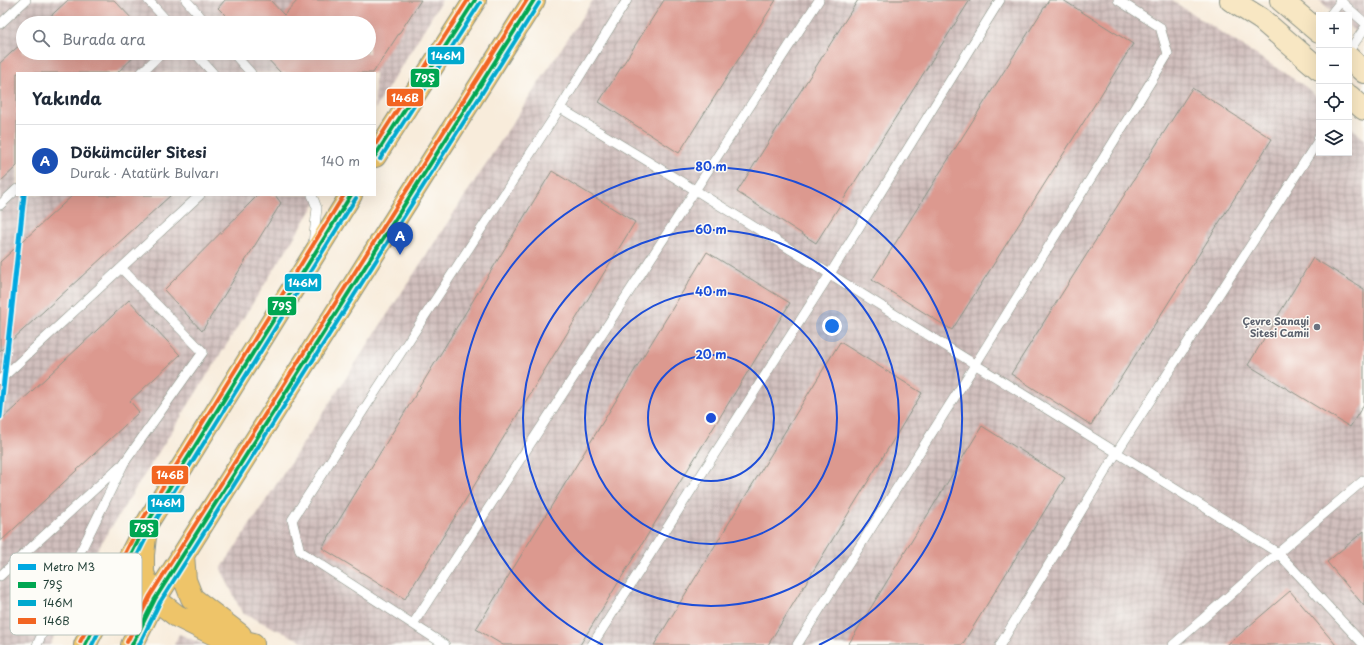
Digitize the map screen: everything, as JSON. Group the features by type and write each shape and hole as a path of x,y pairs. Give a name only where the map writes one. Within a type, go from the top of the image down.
{"main road":[{"path":"376,154 475,0"},
{"path":"142,625 155,599 534,0"},
{"path":"132,553 146,526 350,196"},
{"path":"146,526 143,573 155,599 177,616 216,635 253,644 192,598 185,580 183,555"},
{"path":"85,645 90,635"},
{"path":"132,645 137,635"}],"street":[{"path":"1231,0 1261,19 1311,62 1316,46"},
{"path":"1281,0 1316,23"},
{"path":"1352,61 1364,72"},
{"path":"1352,99 1364,110"}],"lane":[{"path":"0,24 26,0"},
{"path":"148,0 163,16"},
{"path":"186,0 197,16"},
{"path":"445,645 300,551 292,520 560,108 627,0"},
{"path":"413,624 819,0"},
{"path":"592,645 830,274 1000,0"},
{"path":"797,645 975,365 1168,54 1160,28 1118,0"},
{"path":"1333,12 1341,0 1364,22"},
{"path":"1351,48 1364,30"},
{"path":"142,72 155,60"},
{"path":"201,60 212,72"},
{"path":"239,60 250,72"},
{"path":"560,108 696,190 1278,553 1364,645"},
{"path":"376,134 396,122"},
{"path":"1000,645 1117,452 1316,144"},
{"path":"0,205 16,190"},
{"path":"0,380 199,196"},
{"path":"311,258 317,208 312,196"},
{"path":"80,553 124,463 203,352 122,268"},
{"path":"25,553 124,463"},
{"path":"1173,645 1364,480"},
{"path":"0,576 10,567"},
{"path":"37,645 42,635"}],"shaded area":[{"path":"0,0 442,0 376,107 376,72 16,72 16,196 320,196 95,553 10,553 10,635 55,635 50,645 0,645"},
{"path":"593,0 1171,0 1306,87 1316,96 1316,156 1352,156 1352,128 1364,139 1364,645 310,645 242,613 221,569"},
{"path":"1319,0 1364,0 1364,40 1352,29 1352,12 1333,12"},
{"path":"179,634 205,645 174,645"}],"building":[{"path":"68,0 114,0 129,16 51,16"},
{"path":"225,0 270,0 284,15 298,0 421,0 374,72 280,72 269,60 376,60 376,16 226,16 218,8"},
{"path":"664,0 776,0 679,153 599,102"},
{"path":"858,0 970,0 816,243 737,192"},
{"path":"1049,0 1063,0 1133,44 952,330 872,280"},
{"path":"16,48 16,60 131,60 118,72 16,72 16,167 0,182 0,63"},
{"path":"1192,88 1272,139 1091,425 1011,374"},
{"path":"552,171 635,222 405,599 322,548"},
{"path":"72,196 170,196 0,351 0,262"},
{"path":"257,196 276,196 281,203 202,331 164,290"},
{"path":"707,252 790,303 580,645 503,645 476,629"},
{"name":"Çevre Sanayi Sitesi Camii","path":"1313,258 1364,289 1364,404 1350,427 1248,365"},
{"path":"129,300 180,355 130,401 139,412 0,542 0,421"},
{"path":"840,342 922,393 768,645 654,645"},
{"path":"982,426 1065,478 962,645 848,645"},
{"path":"1364,531 1364,606 1327,562"},
{"path":"1290,591 1336,645 1227,645"}],"metro line":[{"name":"M3","path":"0,417 24,196"}],"transit line":[{"name":"146B","path":"376,143 468,0"},
{"name":"79Ş","path":"376,154 475,0"},
{"name":"146B","path":"142,612 150,596 527,0"},
{"name":"79Ş","path":"142,625 155,599 534,0"},
{"name":"146M","path":"380,159 480,3"},
{"name":"146M","path":"139,645 160,602 539,3"},
{"name":"146B","path":"125,553 141,522 343,196"},
{"name":"79Ş","path":"132,553 146,525 350,196"},
{"name":"146M","path":"138,553 151,528 356,198"},
{"name":"146B","path":"80,642 84,635"},
{"name":"79Ş","path":"85,645 90,635"},
{"name":"146M","path":"92,645 97,635"},
{"name":"146B","path":"127,642 130,635"},
{"name":"79Ş","path":"132,645 137,635"}],"place":[{"name":"Dökümcüler Sitesi","path":"400,255"},
{"name":"Çevre Sanayi Sitesi Camii","path":"1317,327"}]}
